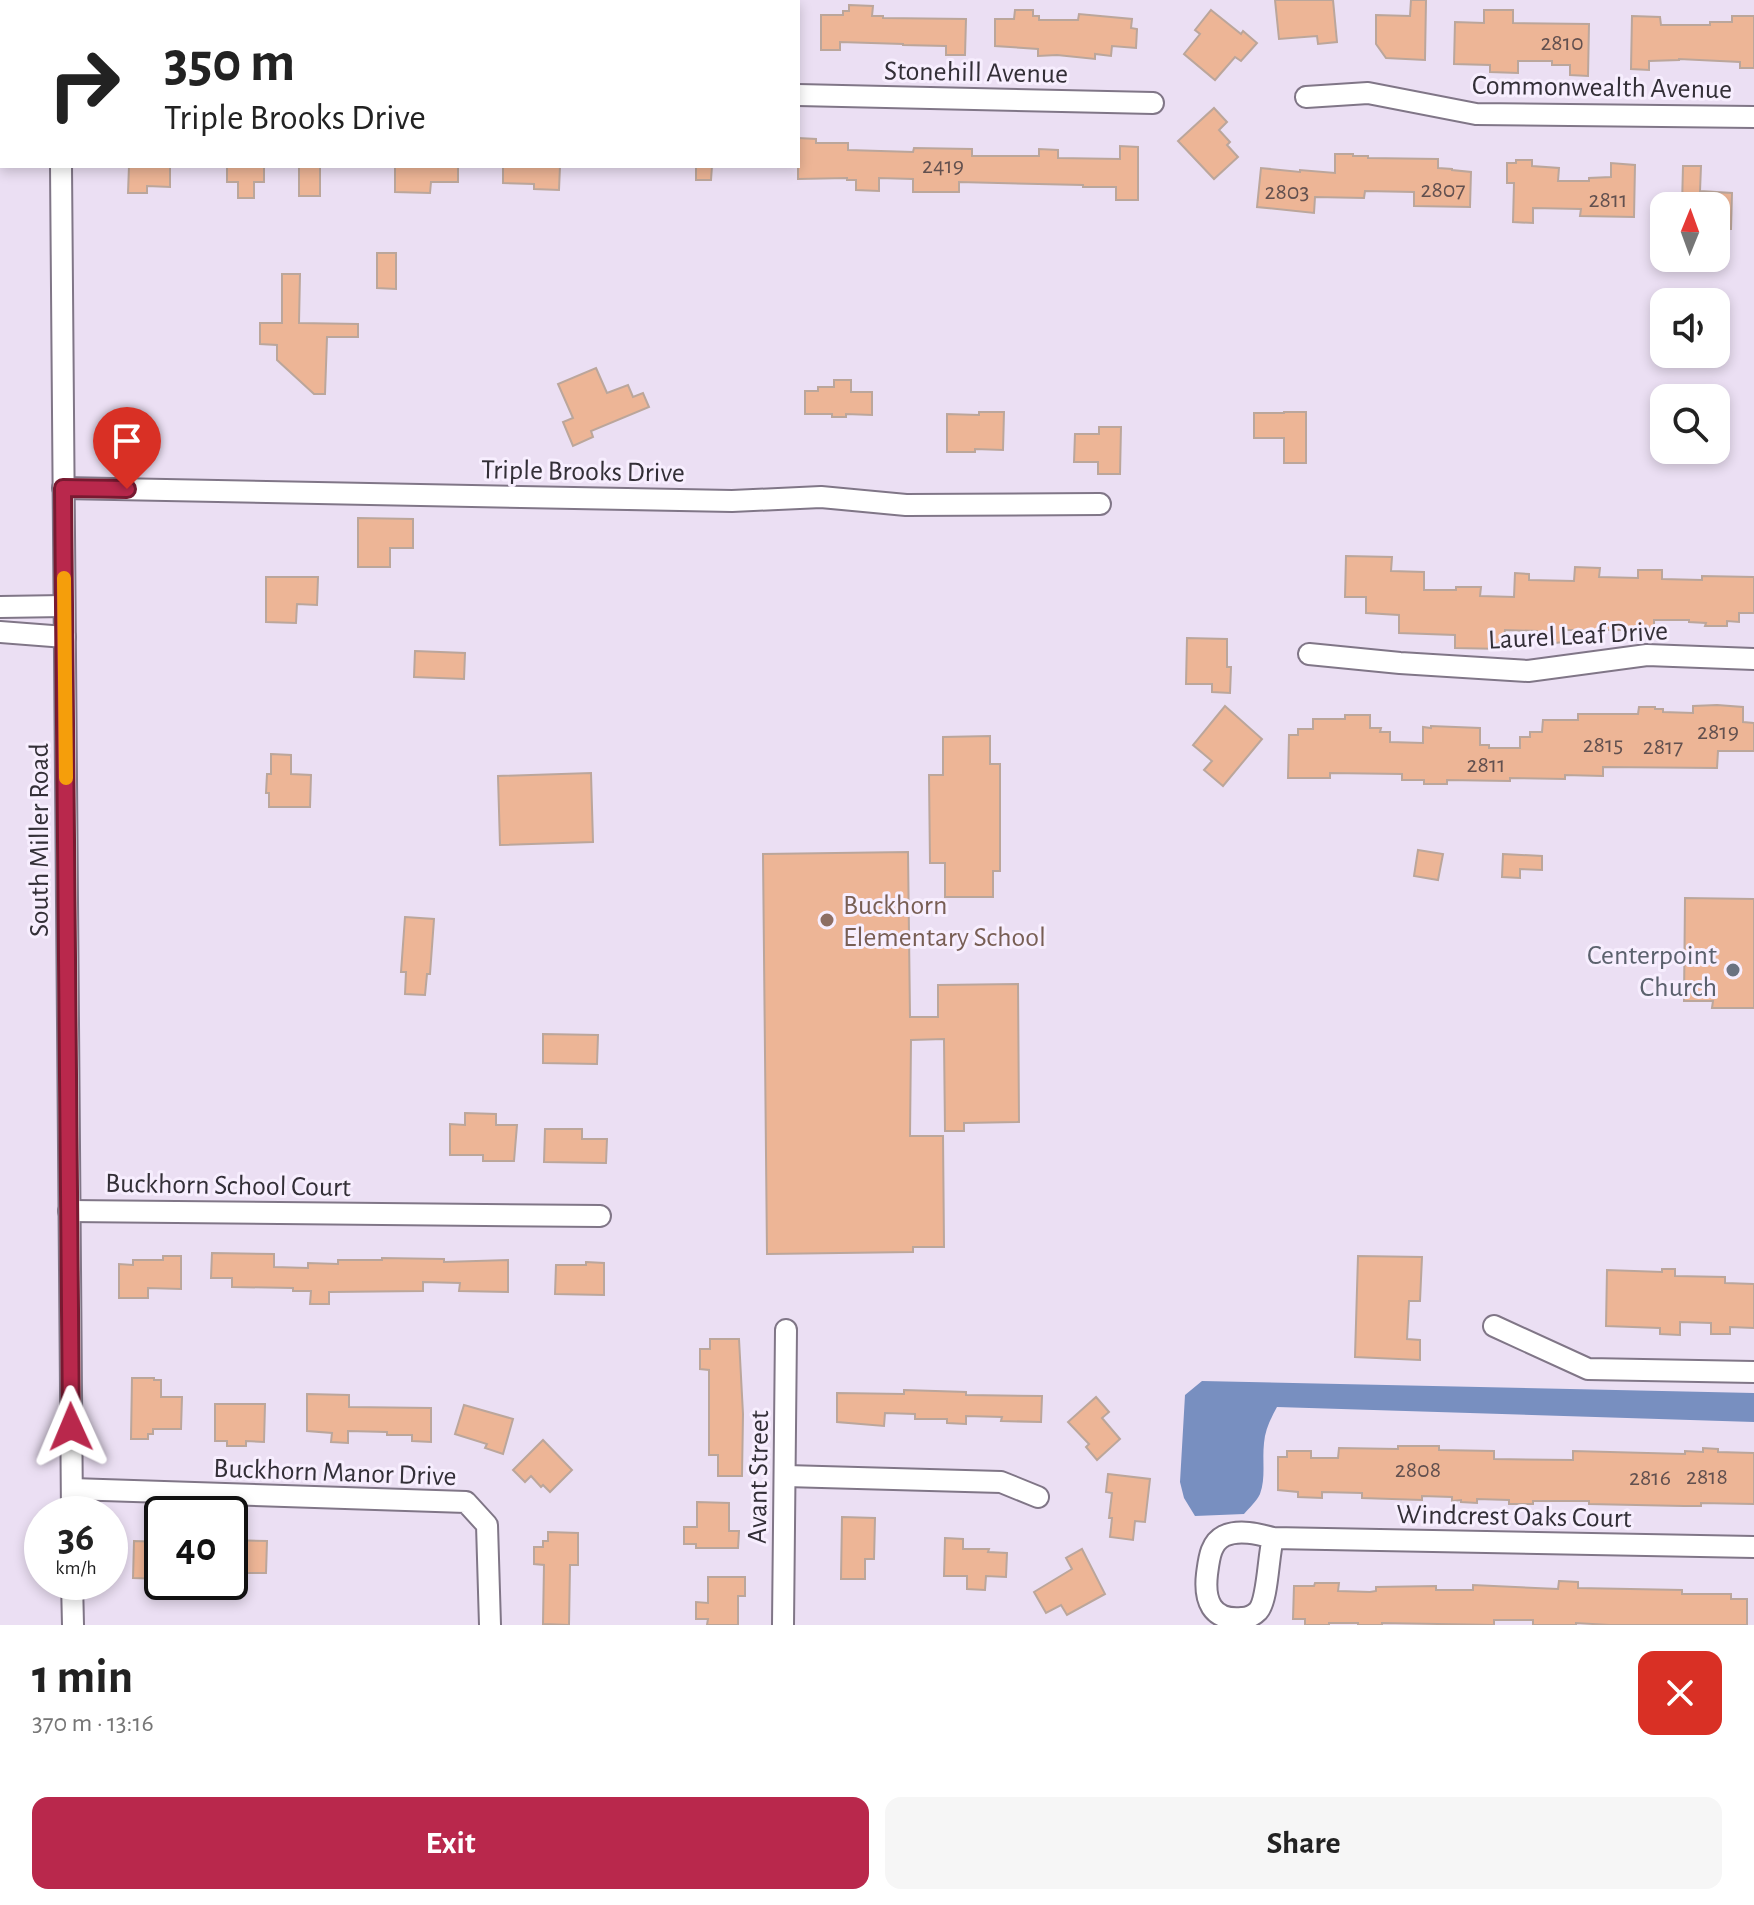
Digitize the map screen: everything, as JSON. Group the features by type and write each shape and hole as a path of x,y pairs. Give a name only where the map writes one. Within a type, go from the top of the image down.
{"street":[{"name":"Commonwealth Avenue","path":"1306,97 1368,93 1476,114 1754,117"},
{"name":"Stonehill Avenue","path":"800,95 1153,103"},
{"name":"South Miller Road","path":"61,168 72,1496"},
{"name":"Triple Brooks Drive","path":"63,488 732,501 821,497 906,505 1100,504"},
{"path":"0,607 64,606"},
{"path":"0,632 65,637"},
{"name":"Laurel Leaf Drive","path":"1309,654 1528,671 1647,655 1754,659"},
{"name":"Buckhorn School Court","path":"69,1211 600,1216"},
{"path":"1494,1326 1588,1369 1754,1372"},
{"name":"Avant Street","path":"783,1625 786,1330"},
{"path":"786,1476 1001,1482 1038,1497"},
{"name":"Buckhorn Manor Drive","path":"72,1489 466,1502 487,1525 490,1625"},
{"name":"Windcrest Oaks Court","path":"1273,1538 1265,1594 1258,1611 1238,1619 1217,1613 1209,1603 1206,1588 1209,1560 1214,1545 1224,1536 1235,1533 1273,1538 1754,1547"},
{"path":"72,1600 73,1625"}],"water":[{"path":"1202,1381 1754,1393 1754,1422 1277,1407 1266,1433 1263,1481 1257,1500 1244,1514 1195,1516 1184,1498 1180,1482 1185,1395"}],"building":[{"path":"1275,0 1333,0 1337,42 1318,44 1317,36 1279,39"},
{"path":"1411,0 1426,0 1425,60 1386,58 1376,44 1376,15 1410,16"},
{"path":"849,5 873,6 872,16 883,18 966,19 965,55 946,55 946,46 903,44 840,42 840,50 821,50 821,15 843,15 843,11 849,11"},
{"path":"1015,10 1033,10 1033,16 1039,16 1039,20 1078,20 1079,14 1132,19 1131,28 1137,29 1136,48 1112,46 1111,56 1095,54 1095,59 1038,56 1038,49 995,46 995,19 1014,19"},
{"path":"1211,10 1257,43 1241,61 1235,57 1215,80 1184,54 1200,34 1195,30"},
{"path":"1484,10 1513,10 1513,23 1589,24 1588,76 1570,75 1570,65 1552,65 1552,61 1518,61 1518,73 1490,72 1490,65 1454,64 1455,22 1484,23"},
{"path":"1632,16 1660,17 1661,25 1710,25 1710,22 1732,22 1732,16 1754,16 1754,68 1740,68 1740,62 1679,59 1649,61 1649,70 1631,69"},
{"path":"1214,108 1227,122 1219,130 1238,157 1214,179 1178,141"},
{"path":"800,138 816,139 816,143 848,143 848,150 913,152 914,148 972,149 972,156 1039,156 1039,149 1058,150 1058,158 1120,159 1120,146 1138,147 1138,200 1116,200 1116,187 959,182 959,192 913,192 913,179 879,178 879,191 856,190 856,180 847,178 798,179"},
{"path":"1335,154 1438,159 1438,168 1471,172 1470,207 1414,206 1414,192 1365,191 1364,198 1315,197 1314,213 1257,207 1261,168 1335,173"},
{"path":"1516,160 1532,160 1532,166 1559,168 1558,181 1611,177 1611,163 1635,165 1634,217 1580,216 1581,209 1533,208 1533,223 1513,222 1514,183 1507,183 1507,163 1516,163"},
{"path":"1683,166 1701,166 1700,191 1716,192 1682,192"},
{"path":"129,168 170,168 170,187 147,186 147,193 128,193"},
{"path":"227,168 264,168 264,182 254,182 254,198 238,198 238,182 227,182"},
{"path":"299,168 320,168 320,196 299,196"},
{"path":"395,168 458,168 458,182 431,182 430,193 395,192"},
{"path":"503,168 560,168 559,190 534,189 534,184 503,183"},
{"path":"696,168 712,168 711,180 696,180"},
{"path":"1730,193 1732,193 1730,229"},
{"path":"377,253 396,253 396,289 377,288"},
{"path":"282,274 300,274 299,323 358,324 358,337 327,337 325,394 314,394 277,360 277,345 260,344 260,323 282,323"},
{"path":"596,368 607,393 628,385 633,397 643,393 649,407 591,431 593,437 573,446 563,422 573,418 558,384"},
{"path":"834,380 851,380 851,392 872,392 872,415 832,417 832,414 805,414 805,391 834,387"},
{"path":"979,412 1004,412 1003,450 947,452 947,414 979,415"},
{"path":"1306,412 1306,463 1284,463 1284,438 1254,438 1254,413"},
{"path":"1099,427 1121,427 1120,474 1098,474 1098,462 1074,462 1075,434 1099,434"},
{"path":"358,518 413,519 413,548 390,548 390,567 358,567"},
{"path":"1346,556 1392,557 1391,571 1424,572 1424,590 1481,587 1480,596 1514,597 1515,573 1529,574 1529,580 1574,581 1575,567 1600,568 1599,577 1638,578 1638,570 1662,570 1662,579 1754,577 1754,613 1739,613 1739,622 1727,621 1727,626 1705,626 1706,623 1689,620 1654,620 1654,628 1563,630 1563,642 1555,643 1537,642 1537,631 1505,630 1504,649 1455,648 1455,635 1399,633 1399,615 1366,613 1366,597 1345,597"},
{"path":"266,577 318,577 317,605 297,604 296,623 266,622"},
{"path":"1187,638 1227,639 1227,667 1231,667 1230,693 1212,692 1212,684 1186,684"},
{"path":"415,651 465,653 464,679 414,677"},
{"path":"1225,706 1262,739 1223,786 1204,770 1212,761 1193,745"},
{"path":"1693,706 1743,707 1743,722 1754,723 1754,751 1718,751 1717,768 1603,767 1603,776 1565,775 1565,779 1510,778 1510,781 1447,780 1447,784 1402,780 1402,774 1330,773 1330,778 1288,778 1289,735 1298,735 1298,729 1313,729 1313,719 1370,715 1370,728 1390,732 1390,742 1423,743 1423,727 1480,728 1480,745 1520,748 1520,737 1530,737 1530,732 1542,732 1543,720 1578,720 1578,714 1638,714 1639,707 1693,713"},
{"path":"990,736 990,764 1000,764 1000,871 993,871 993,897 945,897 945,863 930,863 929,775 943,775 943,737"},
{"path":"271,754 291,755 291,774 311,775 310,807 269,807 269,793 266,793 267,774 271,774"},
{"path":"591,773 593,842 500,845 498,776"},
{"path":"1418,850 1443,854 1438,880 1414,876"},
{"path":"908,852 910,1017 938,1017 938,985 1018,984 1019,1122 964,1123 964,1131 945,1131 944,1039 911,1040 910,1136 943,1136 944,1247 913,1247 913,1252 767,1254 763,854"},
{"path":"1503,854 1542,856 1542,870 1520,869 1520,878 1502,877"},
{"path":"1685,898 1754,899 1754,1008 1712,1008 1713,1001 1684,1001"},
{"path":"405,917 434,919 430,974 427,974 425,995 405,994 406,972 401,972"},
{"path":"543,1034 598,1035 597,1064 543,1063"},
{"path":"465,1113 496,1114 496,1125 517,1125 514,1161 483,1161 483,1155 450,1155 450,1124 465,1125"},
{"path":"545,1129 582,1129 582,1139 607,1139 606,1163 544,1162"},
{"path":"212,1253 274,1254 274,1267 308,1268 308,1263 338,1264 338,1260 382,1258 444,1259 444,1262 508,1260 508,1292 459,1291 460,1283 423,1282 423,1291 329,1292 329,1304 310,1304 311,1291 232,1287 232,1278 211,1278"},
{"path":"163,1256 181,1256 181,1289 148,1288 148,1298 119,1298 119,1264 133,1265 133,1260 163,1260"},
{"path":"1358,1256 1422,1257 1420,1301 1409,1301 1407,1339 1420,1340 1420,1360 1355,1357"},
{"path":"586,1262 604,1263 604,1295 555,1294 556,1265 586,1265"},
{"path":"1662,1269 1675,1269 1675,1276 1725,1277 1725,1283 1754,1284 1754,1328 1730,1327 1730,1334 1711,1334 1711,1323 1680,1322 1680,1335 1660,1334 1660,1328 1606,1326 1607,1270 1662,1272"},
{"path":"710,1339 739,1339 742,1476 718,1476 718,1455 709,1455 709,1370 700,1369 700,1349 710,1349"},
{"path":"132,1378 161,1380 161,1397 182,1397 181,1429 153,1429 148,1439 131,1439"},
{"path":"904,1390 1042,1396 1041,1422 966,1416 966,1424 947,1423 947,1419 915,1419 915,1414 885,1413 884,1426 837,1422 837,1393 904,1394"},
{"path":"307,1394 349,1395 349,1407 431,1408 431,1442 412,1441 412,1435 348,1431 348,1443 331,1442 332,1433 307,1431"},
{"path":"1096,1397 1109,1412 1102,1418 1120,1439 1097,1460 1086,1447 1089,1444 1068,1422"},
{"path":"215,1404 265,1404 264,1442 246,1441 246,1446 227,1446 227,1441 215,1441"},
{"path":"464,1405 513,1419 503,1454 485,1448 487,1444 455,1434"},
{"path":"543,1440 572,1470 550,1492 531,1476 525,1482 513,1470"},
{"path":"1398,1446 1494,1451 1494,1459 1573,1460 1573,1451 1685,1454 1685,1451 1703,1452 1703,1448 1718,1449 1718,1452 1754,1453 1754,1504 1701,1503 1701,1506 1684,1506 1533,1501 1533,1504 1509,1504 1509,1500 1477,1499 1477,1503 1452,1501 1452,1497 1422,1496 1422,1500 1362,1498 1362,1493 1322,1492 1322,1498 1298,1497 1298,1492 1278,1490 1278,1457 1287,1457 1287,1451 1311,1451 1311,1458 1338,1458 1339,1448 1398,1449"},
{"path":"1108,1474 1150,1479 1145,1522 1135,1521 1133,1540 1110,1537 1112,1493 1106,1492"},
{"path":"697,1502 729,1503 729,1531 739,1531 738,1548 696,1548 696,1544 684,1544 684,1527 697,1527"},
{"path":"842,1517 875,1518 874,1559 865,1559 865,1579 841,1579"},
{"path":"548,1532 578,1533 578,1565 570,1565 569,1625 543,1624 544,1565 534,1564 534,1547 543,1547 543,1541 548,1541"},
{"path":"945,1538 963,1539 963,1549 1007,1553 1006,1577 986,1576 985,1590 967,1589 967,1576 944,1576"},
{"path":"248,1540 267,1541 266,1573 248,1573"},
{"path":"134,1541 144,1541 144,1578 133,1578"},
{"path":"1082,1549 1105,1594 1067,1615 1061,1605 1046,1613 1034,1592 1072,1569 1066,1558"},
{"path":"708,1577 745,1577 745,1596 738,1596 738,1625 707,1625 708,1619 696,1619 696,1602 708,1603"},
{"path":"1559,1581 1578,1582 1578,1588 1731,1594 1731,1599 1747,1599 1747,1625 1533,1625 1533,1620 1494,1620 1494,1625 1305,1625 1305,1619 1293,1619 1294,1586 1314,1586 1315,1583 1339,1583 1338,1591 1370,1592 1376,1591 1376,1587 1436,1586 1436,1590 1473,1590 1473,1585 1558,1589"}],"slow traffic":[{"path":"64,578 66,778"}],"place":[{"name":"Buckhorn Elementary School","path":"827,920"},
{"name":"Centerpoint Church","path":"1733,970"}],"route":[{"path":"71,1427 63,488 127,489"}]}
